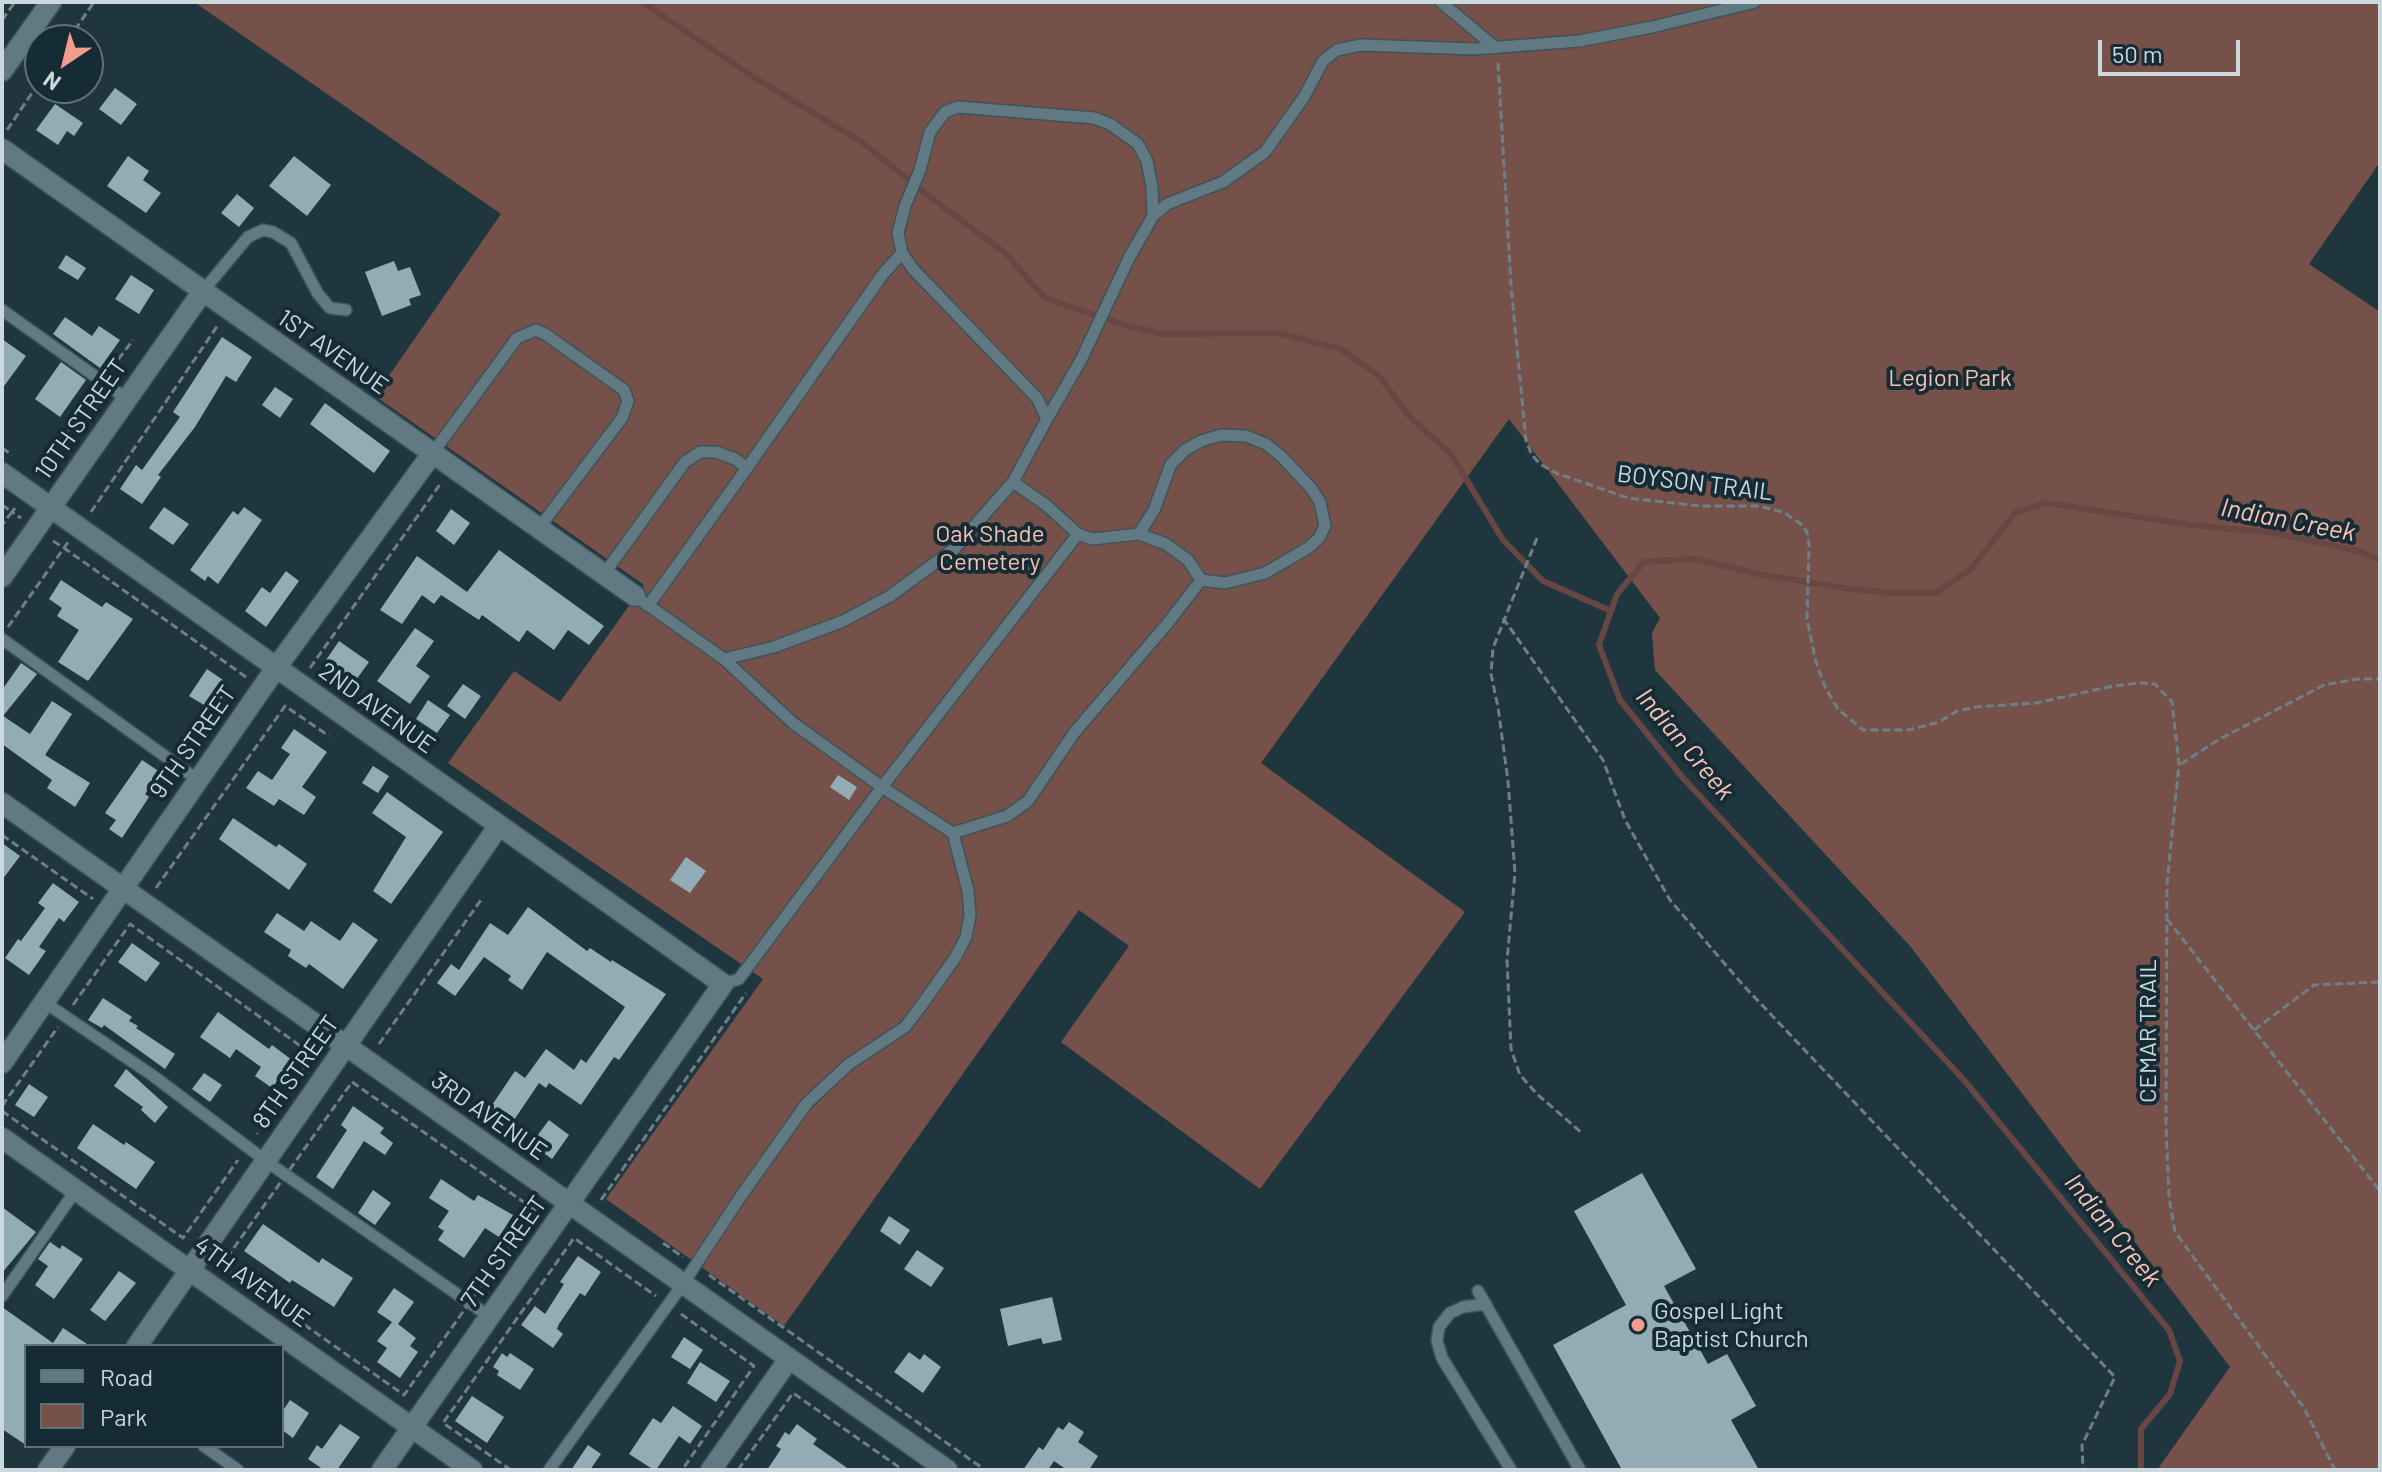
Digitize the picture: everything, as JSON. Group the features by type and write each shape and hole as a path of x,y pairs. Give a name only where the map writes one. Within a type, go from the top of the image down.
{"street":[{"path":"2,71 51,2"},
{"name":"1ST AVENUE","path":"4,139 198,299 432,454 642,601"},
{"name":"10TH STREET","path":"2,577 198,299"},
{"name":"9TH STREET","path":"2,1063 276,668 432,454"},
{"name":"2ND AVENUE","path":"8,465 51,508 723,984"},
{"name":"3RD AVENUE","path":"2,803 947,1470"},
{"name":"8TH STREET","path":"138,1344 498,827"},
{"name":"7TH STREET","path":"382,1470 723,984"},
{"name":"4TH AVENUE","path":"2,1138 472,1470"},
{"path":"711,1470 789,1359"},
{"path":"48,1470 64,1448"}],"lane":[{"path":"1441,2 1496,48"},
{"path":"724,659 774,647 843,621 890,596 954,549 1013,482 1081,360 1153,216 1167,204 1223,182 1265,152 1304,97 1323,61 1337,50 1361,45 1496,48 1579,41 1755,2"},
{"path":"1047,419 1037,398 913,269 902,253 898,233 930,132 945,112 958,107 1094,118 1110,124 1138,144 1147,161 1153,216"},
{"path":"198,299 248,237 263,230 291,243 324,301 330,308 346,310"},
{"path":"549,1470 683,1284 807,1103 849,1064 905,1027 955,958 966,937 970,915 968,891 953,833 793,723 724,659 642,601 747,468 883,274 902,253"},
{"path":"2,310 127,399"},
{"path":"432,454 517,338 536,330 545,334 624,390 628,401 622,418 539,528"},
{"path":"1013,482 1046,505 1078,534 1092,539 1139,534 1166,544 1188,560 1201,580 1225,583 1265,573 1308,548 1319,538 1325,526 1320,502 1297,471 1266,444 1246,436 1221,435 1185,450 1171,464 1154,510 1139,534"},
{"path":"604,574 685,462 700,452 716,452 735,459 747,468"},
{"path":"723,984 739,979 882,787 1078,534"},
{"path":"953,833 1007,816 1028,801 1074,733 1201,580"},
{"path":"2,638 198,780"},
{"path":"44,1002 152,1075 266,1161 490,1317"},
{"path":"2,1296 76,1190"},
{"path":"1478,1291 1580,1470"},
{"path":"1486,1304 1463,1307 1450,1313 1439,1327 1437,1341 1442,1358 1511,1470"},
{"path":"207,1448 238,1470"}],"path":[{"path":"2,20 15,2"},
{"path":"79,24 94,2"},
{"name":"BOYSON TRAIL","path":"1496,48 1511,285 1526,441 1540,464 1556,473 1628,498 1701,506 1758,506 1783,512 1801,524 1807,532 1807,619 1816,662 1838,709 1863,730 1909,730 1976,707 2036,703 2113,686 2155,684 2172,702 2179,764"},
{"path":"4,139 26,104"},
{"path":"90,511 219,326 198,299"},
{"path":"38,474 133,340"},
{"path":"2,448 8,465"},
{"path":"307,673 442,484 434,479"},
{"path":"2,525 19,502"},
{"path":"2,505 27,522"},
{"path":"48,538 247,678"},
{"path":"1537,538 1503,618 1493,648 1491,674 1508,781 1515,873 1507,960 1511,1049 1520,1075 1583,1134"},
{"path":"2,638 70,539"},
{"path":"1503,618 1603,760 1625,820 1670,900 1743,985 2115,1377 2082,1445 2083,1470"},
{"path":"2179,764 2218,740 2324,685 2380,679"},
{"path":"156,888 291,697"},
{"path":"278,700 329,736"},
{"name":"CEMAR TRAIL","path":"2179,764 2167,885 2166,1126 2169,1198 2175,1232 2304,1408 2335,1470"},
{"path":"2,835 94,898"},
{"path":"378,1044 483,897"},
{"path":"124,919 130,924 135,917"},
{"path":"2167,919 2380,1191"},
{"path":"2254,1030 2314,985 2380,982"},
{"path":"601,1200 746,993"},
{"path":"511,1470 443,1423 574,1238 754,1366 682,1470"},
{"path":"660,1241 985,1470"},
{"path":"738,1470 793,1393 903,1470"}],"green space":[{"path":"194,2 2380,2 2380,162 2309,264 2380,312 2380,1470 2157,1470 2230,1367 1910,946 1655,670 1652,633 1660,618 1509,419 1261,763 1465,912 1260,1189 1061,1042 1129,946 1079,910 784,1326 606,1199 763,979 448,763 514,671 560,702 644,585 375,396 501,214"}],"building":[{"path":"115,88 137,104 121,125 99,109"},
{"path":"55,104 83,123 74,136 67,131 58,145 36,130"},
{"path":"128,156 149,171 143,180 161,193 146,213 107,186"},
{"path":"294,156 331,185 307,216 269,186"},
{"path":"237,194 254,208 239,227 221,213"},
{"path":"66,255 86,268 78,280 58,268"},
{"path":"394,261 398,271 410,267 421,295 409,299 411,305 382,316 365,272"},
{"path":"131,275 154,290 139,314 115,299"},
{"path":"65,317 92,336 99,326 120,340 100,368 53,334"},
{"path":"222,337 252,357 236,382 226,376 195,427 158,475 161,477 142,504 120,489 136,465 142,470 180,417 173,412"},
{"path":"2,339 26,356 2,389"},
{"path":"61,362 86,380 60,417 35,399"},
{"path":"275,387 293,399 280,418 262,405"},
{"path":"325,403 390,451 374,473 310,424"},
{"path":"164,507 189,524 173,545 149,528"},
{"path":"244,507 262,520 218,584 208,576 205,581 190,570 233,511 238,515"},
{"path":"451,509 470,523 454,545 436,531"},
{"path":"499,550 604,626 589,645 568,630 554,650 527,630 519,642 482,615 479,620 441,595 434,604 422,595 402,624 380,610 417,556 467,592"},
{"path":"286,571 299,581 266,627 245,611 262,587 270,593"},
{"path":"61,580 102,607 106,602 133,619 88,681 58,662 79,630 57,616 62,608 49,599"},
{"path":"415,628 434,641 416,666 430,676 410,704 377,681"},
{"path":"339,641 369,662 353,684 324,663"},
{"path":"21,663 37,674 3,716 30,734 52,701 72,714 45,755 90,783 75,807 47,788 52,780 2,744 2,690"},
{"path":"207,669 226,682 222,687 227,690 217,705 212,703 209,708 189,696"},
{"path":"463,684 481,696 465,719 447,706"},
{"path":"428,700 450,715 437,733 416,719"},
{"path":"294,729 327,752 302,787 316,797 304,815 279,799 274,806 246,788 258,771 272,780 290,754 281,748"},
{"path":"142,760 160,772 145,794 149,797 122,838 109,829 116,820 105,813"},
{"path":"373,766 389,776 378,793 362,783"},
{"path":"838,775 857,787 849,800 830,787"},
{"path":"387,792 443,832 391,904 373,891 406,837 372,813"},
{"path":"233,818 307,864 289,890 219,839"},
{"path":"2,843 20,856 2,880"},
{"path":"686,857 706,871 690,893 670,880"},
{"path":"53,883 79,902 64,922 59,918 39,947 46,951 29,975 5,958 45,908 38,903"},
{"path":"528,907 587,951 590,948 666,994 619,1060 614,1057 581,1105 549,1083 546,1088 539,1083 512,1123 490,1108 515,1071 525,1078 546,1049 574,1070 581,1059 586,1063 625,1007 547,952 522,990 508,980 511,976 484,957 455,996 437,983 451,964 459,970 490,923 508,935"},
{"path":"277,913 304,931 311,921 340,941 353,922 378,940 343,989 309,964 306,968 288,956 291,950 264,932"},
{"path":"132,943 160,963 146,982 118,962"},
{"path":"103,998 132,1017 129,1021 138,1026 136,1028 175,1054 165,1069 104,1025 102,1028 88,1020"},
{"path":"218,1012 269,1049 272,1045 292,1060 272,1088 255,1076 261,1067 236,1049 230,1058 200,1037"},
{"path":"126,1069 168,1107 155,1123 141,1110 143,1107 114,1086"},
{"path":"204,1073 222,1085 210,1102 192,1089"},
{"path":"29,1084 48,1097 34,1117 15,1105"},
{"path":"353,1106 384,1128 380,1133 393,1143 385,1155 364,1141 333,1189 316,1177 347,1130 341,1125"},
{"path":"549,1120 569,1135 552,1159 531,1144"},
{"path":"93,1124 155,1162 136,1189 77,1148"},
{"name":"Gospel Light Baptist Church","path":"1642,1173 1696,1269 1664,1286 1708,1364 1727,1354 1756,1406 1731,1420 1759,1470 1622,1470 1553,1345 1626,1305 1574,1211"},
{"path":"441,1179 474,1201 478,1195 513,1215 499,1237 485,1228 464,1258 438,1240 444,1231 438,1227 449,1211 429,1198"},
{"path":"373,1190 391,1203 375,1225 358,1213"},
{"path":"2,1207 36,1232 2,1273"},
{"path":"889,1216 910,1230 900,1245 880,1231"},
{"path":"263,1224 319,1263 322,1258 353,1278 334,1307 292,1280 290,1283 244,1251"},
{"path":"50,1242 60,1249 62,1245 83,1259 54,1299 35,1285 48,1266 38,1259"},
{"path":"917,1250 944,1268 931,1287 904,1269"},
{"path":"578,1256 601,1272 585,1296 580,1293 559,1324 557,1329 563,1334 553,1348 521,1325 535,1306 545,1314 564,1284 560,1282"},
{"path":"119,1271 136,1283 105,1321 90,1310"},
{"path":"394,1288 414,1302 398,1324 416,1338 410,1346 418,1352 400,1378 377,1362 387,1348 377,1341 392,1322 377,1312"},
{"path":"1052,1297 1062,1340 1043,1344 1041,1338 1008,1346 1000,1309"},
{"path":"2,1307 53,1343 63,1328 87,1344 24,1344 24,1444 2,1429"},
{"path":"684,1337 703,1350 690,1369 671,1357"},
{"path":"909,1352 920,1360 924,1354 941,1367 923,1393 894,1372"},
{"path":"502,1353 507,1357 510,1353 534,1369 520,1390 497,1375 499,1371 493,1367"},
{"path":"700,1362 730,1381 716,1402 687,1383"},
{"path":"472,1396 504,1417 487,1443 455,1421"},
{"path":"290,1400 309,1413 293,1438 284,1431 284,1409"},
{"path":"673,1406 702,1426 690,1444 679,1436 654,1470 629,1454 653,1418 661,1423"},
{"path":"1069,1422 1084,1432 1078,1442 1098,1456 1089,1470 1067,1470 1054,1461 1048,1470 1023,1470 1039,1447 1043,1450 1058,1427 1063,1430"},
{"path":"340,1424 360,1437 337,1470 324,1470 308,1459 317,1445 322,1449"},
{"path":"797,1424 817,1439 813,1444 850,1470 767,1470 781,1449 776,1446 785,1432 789,1435"},
{"path":"588,1445 601,1454 590,1470 571,1470"}],"waterway":[{"path":"642,2 755,78 862,142 1005,253 1045,298 1124,325 1163,334 1278,333 1341,349 1379,376 1409,416 1451,454 1503,540 1543,581 1611,611"},
{"name":"Indian Creek","path":"2141,1470 2141,1429 2170,1394 2180,1361 2169,1330 1964,1080 1683,778 1620,700 1599,645 1617,594 1644,562 1696,559 1758,574 1844,588 1890,593 1936,593 1971,569 2016,512 2046,503 2191,525 2274,533 2358,551 2380,560"}],"place":[{"name":"Gospel Light Baptist Church","path":"1638,1325"}],"park label":[{"name":"Legion Park","path":"1950,378"},
{"name":"Oak Shade Cemetery","path":"990,548"}]}
